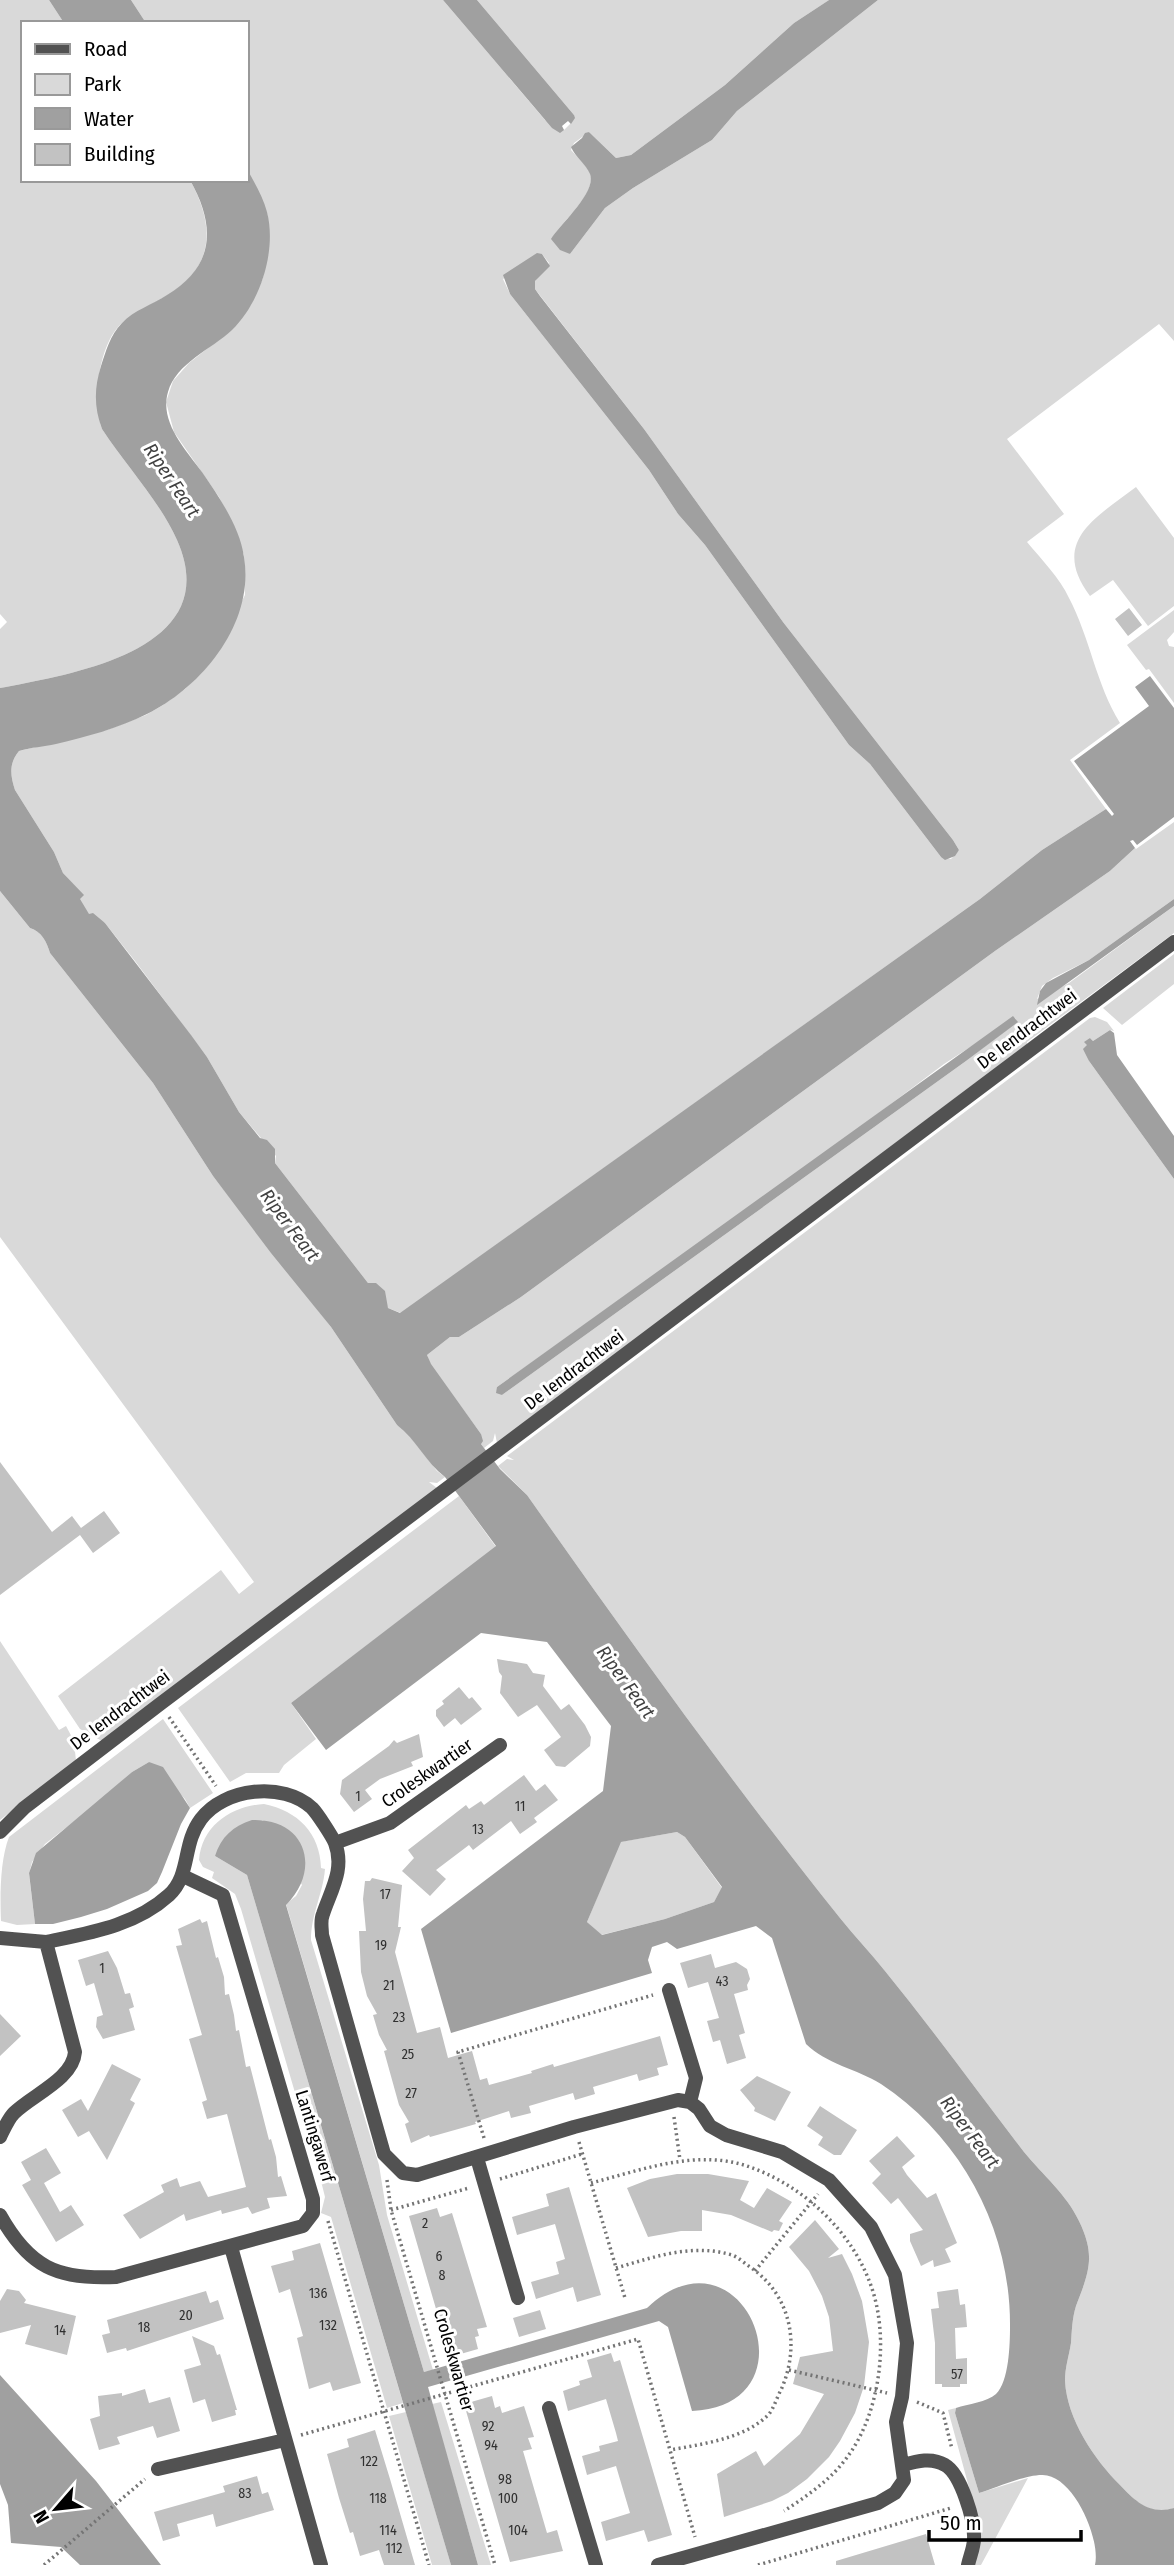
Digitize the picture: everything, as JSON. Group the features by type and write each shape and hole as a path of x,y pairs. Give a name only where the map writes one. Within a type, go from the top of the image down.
{"street":[{"name":"De Iendrachtwei","path":"0,1832 24,1808 160,1704 1174,942"},
{"name":"Croleskwartier","path":"335,1843 390,1824 500,1745"},
{"path":"0,1938 46,1942 104,1930 144,1913 170,1894 183,1876 190,1836 203,1816 225,1800 256,1791 285,1793 311,1807 335,1843 339,1871 321,1917 322,1935 384,2154 403,2173 417,2175 574,2127 678,2100 690,2102 699,2109 710,2126 726,2135 782,2152 829,2180 871,2227 895,2275 907,2343 902,2397 896,2421 904,2480 895,2493 878,2502 658,2565"},
{"name":"Lantingawerf","path":"183,1876 223,1895 313,2199 313,2213"},
{"path":"0,2137 13,2114 67,2071 74,2062 75,2052 46,1942"},
{"path":"669,1990 696,2078 690,2102"},
{"path":"483,2156 518,2298"},
{"path":"0,2215 12,2236 31,2258 56,2272 84,2279 116,2277 231,2247 303,2226 313,2213"},
{"path":"231,2247 321,2565"},
{"path":"549,2408 596,2565"},
{"path":"158,2469 285,2440"},
{"path":"903,2465 932,2460 947,2465 959,2479 974,2532 968,2565"}],"path":[{"path":"160,1704 225,1800"},
{"path":"483,2156 458,2052 669,1990"},
{"path":"669,2102 677,2124 680,2160"},
{"path":"574,2127 625,2298"},
{"path":"591,2183 680,2160 714,2160 746,2166 782,2181 833,2223 870,2284 878,2323 880,2361 867,2423 848,2456 805,2497 773,2517 767,2534"},
{"name":"Croleskwartier","path":"394,2165 386,2181 391,2210 495,2565"},
{"path":"755,2271 829,2180"},
{"path":"313,2213 327,2218 429,2565"},
{"path":"616,2267 660,2255 697,2249 734,2256 765,2277 785,2306 793,2345 789,2370 770,2413 744,2431 712,2442 670,2450"},
{"path":"285,2440 638,2339 699,2553"},
{"path":"44,2565 158,2469"},
{"path":"758,2565 966,2504"}],"green space":[{"path":"0,0 49,0 63,21 21,21 21,182 191,182 204,213 206,244 195,271 183,284 133,315 116,329 104,353 98,387 102,429 170,525 177,540 186,577 180,608 162,631 134,650 101,664 0,688 0,629 7,622 0,614"},
{"path":"131,0 443,0 545,120 564,130 574,115 477,0 829,0 794,23 725,85 631,155 616,158 589,132 574,143 571,150 588,170 590,184 582,201 552,238 570,254 605,208 712,140 737,111 878,0 1174,0 1174,341 1159,324 1007,439 1064,514 1027,542 1065,591 1076,613 1105,693 1120,723 1070,760 1106,809 1042,850 980,899 401,1313 388,1308 275,1163 276,1156 239,1112 207,1057 135,961 105,923 89,915 79,899 83,895 63,873 54,852 15,790 12,779 12,765 19,751 107,730 146,715 185,689 208,666 245,595 244,555 233,525 219,497 174,432 166,402 173,381 189,363 232,329 251,305 263,278 269,232 267,213 248,171 248,21 145,21","holes":["542,254 549,263 535,281 535,289 644,429 783,622 953,840 959,850 951,859 941,857 870,764 849,745 705,545 678,514 649,470 510,294 503,279"]},
{"path":"1136,487 1174,538 1174,606 1148,626 1113,580 1090,596 1079,577 1074,560 1076,545 1093,520"},
{"path":"1174,610 1174,632 1167,640 1169,646 1174,647 1174,703 1127,645"},
{"path":"1174,822 1174,899 1089,960 1042,986 1037,999 1069,983 1174,906 1174,933 497,1443 495,1433 493,1441 484,1448 481,1434 430,1364 427,1355 450,1337 459,1337 521,1297 995,951 1110,871","holes":["1015,1018 1017,1022 966,1061 502,1395 497,1387 847,1137 944,1064"]},
{"path":"0,891 30,928 43,938 50,953 153,1083 213,1176 331,1327 397,1425 405,1430 437,1471 445,1477 437,1483 429,1482 437,1488 102,1741 80,1729 58,1696 221,1570 239,1594 254,1582 0,1237"},
{"path":"1174,954 1174,984 1122,1025 1103,1008"},
{"path":"1095,1017 1107,1022 1114,1031 1110,1030 1093,1041 1090,1038 1087,1045 1089,1061 1174,1179 1174,2508 1165,2510 1144,2506 1120,2485 1092,2451 1071,2410 1065,2381 1066,2371 1074,2315 1089,2264 1088,2244 1074,2211 1024,2152 903,1993 799,1866 680,1709 527,1495 498,1466 507,1459 514,1460 507,1456 1090,1018"},
{"path":"459,1496 496,1547 291,1703 316,1739 284,1765 279,1773 246,1773 230,1782 178,1708"},
{"path":"0,1641 59,1730 66,1726 74,1741 76,1761 0,1820"},
{"path":"163,1719 213,1793 190,1808 185,1799 149,1762 132,1772 45,1844 32,1862 29,1874 35,1924 17,1925 1,1921 2,1867 9,1837"},
{"path":"264,1804 287,1812 305,1826 316,1844 321,1868 325,1869 311,1940 379,2165 387,2215 433,2370 424,2372 286,1904 296,1896 302,1885 263,1820 240,1826 215,1856 247,1875 403,2403 387,2408 331,2217 321,2213 325,2197 321,2181 241,1909 235,1894 212,1878 214,1872 203,1867 199,1860 201,1848 212,1827 230,1813"},
{"path":"677,1832 685,1837 722,1888 714,1902 665,1919 601,1935 587,1922 620,1842"},
{"path":"441,2402 491,2565 478,2565 432,2404"},
{"path":"956,2408 955,2413 979,2493 1028,2478 981,2565 974,2565 977,2517 948,2410"},
{"path":"406,2412 451,2565 432,2565 389,2416"}],"water":[{"path":"49,0 131,0 145,21 63,21"},
{"path":"443,0 477,0 574,115 571,124 568,121 562,126 564,130 560,133 552,128"},
{"path":"829,0 878,0 737,111 712,140 605,208 570,254 560,250 551,239 583,199 591,181 588,170 571,147 585,133 589,132 616,158 631,155 725,85 794,23"},
{"name":"Riper Feart","path":"248,171 261,195 270,227 264,276 251,306 232,330 186,365 172,382 166,403 167,414 176,435 222,502 238,535 244,557 245,582 241,606 233,629 205,670 167,702 147,714 102,732 19,751 13,760 11,774 15,790 54,852 63,873 84,895 80,899 89,914 93,913 105,923 191,1035 239,1112 260,1138 267,1140 275,1149 275,1163 368,1283 376,1283 385,1291 388,1308 400,1313 980,899 1042,850 1106,809 1112,816 1114,814 1074,761 1149,706 1135,687 1150,676 1174,708 1174,817 1137,845 1133,840 1130,841 1135,848 1110,871 995,951 521,1297 459,1337 450,1337 427,1355 481,1434 481,1444 500,1469 527,1495 719,1762 845,1925 903,1993 1024,2152 1074,2211 1088,2244 1089,2264 1074,2315 1066,2371 1065,2381 1071,2410 1092,2451 1126,2491 1138,2502 1151,2508 1174,2508 1174,2565 1095,2565 1094,2540 1082,2510 1074,2496 1053,2478 1042,2475 1027,2477 979,2493 955,2413 956,2408 983,2401 996,2394 1006,2372 1010,2334 1008,2291 1002,2256 991,2222 958,2159 910,2106 881,2084 823,2057 806,2044 772,1938 756,1926 677,1949 667,1942 652,1947 648,1960 652,1973 451,2033 421,1929 603,1791 611,1726 547,1642 481,1633 326,1750 291,1703 496,1546 445,1477 397,1425 331,1327 213,1176 153,1083 50,953 43,938 30,928 0,891 0,688 101,664 134,650 162,631 180,608 186,577 177,540 152,497 102,429 96,398 101,366 111,338 118,328 127,318 183,284 202,258 207,229 191,182 248,182","holes":["677,1832 685,1837 722,1887 714,1902 665,1919 602,1935 587,1922 621,1842"]},
{"path":"537,253 542,254 550,266 535,281 535,289 644,429 783,622 953,840 959,850 955,856 945,860 941,857 870,764 849,745 705,545 678,514 649,470 510,294 503,275"},
{"path":"1174,899 1174,906 1037,1005 1040,991 1046,983 1089,960"},
{"path":"1013,1016 1018,1022 966,1061 502,1395 496,1393 497,1387"},
{"path":"1110,1030 1114,1033 1117,1055 1174,1136 1174,1179 1083,1049 1087,1045 1084,1042 1090,1038 1093,1041"},
{"path":"149,1762 163,1767 190,1808 157,1883 148,1891 107,1909 53,1924 35,1924 29,1873 36,1853 132,1772"},
{"path":"252,1820 285,1827 303,1848 303,1876 297,1891 286,1905 424,2372 647,2308 681,2286 712,2285 737,2299 753,2323 759,2352 752,2380 731,2401 692,2411 668,2327 659,2321 428,2387 478,2565 451,2565 247,1875 215,1856 229,1833"},
{"path":"0,2375 96,2481 161,2565 80,2565 61,2547 11,2543 8,2505 0,2484"}],"building":[{"path":"1129,608 1142,625 1128,636 1115,619"},
{"path":"0,1462 52,1532 72,1516 81,1528 104,1511 120,1533 93,1553 80,1535 0,1595"},
{"path":"497,1659 527,1664 533,1673 545,1675 543,1686 561,1710 569,1704 585,1725 591,1737 590,1746 565,1767 556,1766 544,1750 561,1737 537,1705 518,1717 500,1693 502,1676"},
{"path":"459,1687 482,1709 461,1725 455,1718 444,1727 436,1716 436,1710 444,1704 442,1701"},
{"path":"419,1734 423,1757 411,1762 413,1766 380,1779 365,1790 372,1799 354,1812 340,1794 342,1780 394,1740 397,1743"},
{"path":"524,1775 536,1791 545,1784 558,1800 534,1818 537,1822 520,1834 511,1821 473,1850 469,1845 436,1870 446,1879 430,1896 402,1871 414,1858 408,1850 466,1805 469,1809 481,1801 484,1805"},
{"path":"372,1878 402,1885 398,1927 401,1927 395,1952 417,2033 440,2027 448,2058 472,2051 480,2080 487,2078 489,2085 553,2064 554,2067 660,2036 668,2065 657,2068 659,2075 639,2081 637,2074 593,2087 595,2094 575,2100 573,2093 529,2106 531,2113 511,2118 509,2111 475,2122 476,2124 430,2137 429,2135 411,2143 405,2124 409,2122 399,2105 384,2051 387,2050 373,2015 377,2014 367,1996 361,1972 359,1931 366,1931 363,1899 365,1881"},
{"path":"200,1919 202,1923 207,1921 216,1958 218,1957 224,1977 225,1995 229,1994 246,2067 250,2066 276,2157 278,2177 281,2176 287,2196 267,2198 270,2208 252,2214 248,2207 222,2214 221,2210 186,2221 184,2214 140,2239 123,2215 164,2192 161,2185 177,2178 180,2187 200,2181 208,2197 246,2187 227,2114 207,2119 202,2102 207,2100 189,2039 202,2035 176,1946 182,1945 178,1929"},
{"path":"108,1951 117,1968 125,1994 130,1993 134,2007 129,2009 135,2030 103,2039 96,2027 97,2017 103,2015 94,1983 86,1986 78,1960"},
{"path":"711,1954 715,1968 736,1962 747,1969 750,1979 748,1990 734,1994 745,2033 739,2035 746,2058 727,2064 720,2040 713,2042 707,2021 719,2018 708,1982 688,1988 680,1963"},
{"path":"0,2014 21,2036 0,2056"},
{"path":"112,2064 141,2079 130,2100 135,2103 107,2160 89,2131 78,2137 62,2110 81,2099 88,2111"},
{"path":"757,2076 791,2092 775,2121 754,2111 755,2108 740,2090"},
{"path":"820,2106 857,2130 841,2155 834,2155 818,2145 823,2137 807,2126"},
{"path":"897,2136 915,2156 902,2167 907,2175 927,2198 936,2193 957,2243 945,2249 951,2262 934,2267 933,2260 921,2266 910,2241 910,2234 923,2230 898,2198 891,2204 872,2183 881,2174 869,2161"},
{"path":"46,2148 61,2173 44,2183 60,2212 71,2205 84,2225 56,2242 22,2185 31,2180 21,2162"},
{"path":"677,2174 708,2174 749,2181 740,2200 754,2208 767,2188 792,2202 779,2221 783,2223 779,2231 772,2232 731,2215 702,2210 702,2231 681,2231 648,2237 627,2188 650,2179"},
{"path":"569,2187 601,2295 577,2302 573,2287 536,2299 531,2282 559,2274 556,2262 565,2259 555,2224 517,2235 512,2217 549,2206 546,2194"},
{"path":"437,2208 440,2217 452,2213 487,2327 477,2329 479,2336 475,2337 478,2349 450,2357 409,2216"},
{"path":"815,2220 839,2249 828,2258 842,2254 862,2301 869,2342 864,2386 855,2413 840,2441 829,2457 807,2479 772,2501 724,2517 717,2474 756,2451 764,2466 800,2434 824,2394 793,2384 800,2357 833,2351 829,2317 822,2296 809,2271 789,2247"},
{"path":"320,2243 361,2383 333,2391 330,2382 309,2389 297,2338 303,2336 290,2289 279,2293 271,2266 294,2260 292,2251"},
{"path":"7,2289 19,2291 26,2300 24,2303 76,2316 67,2355 25,2344 31,2325 0,2333 0,2301"},
{"path":"958,2289 960,2305 965,2304 967,2327 955,2328 956,2359 967,2358 967,2384 960,2384 960,2387 942,2387 942,2384 935,2384 935,2343 931,2309 939,2308 937,2292"},
{"path":"206,2291 210,2303 218,2300 224,2319 127,2351 126,2348 107,2353 102,2335 110,2333 107,2320"},
{"path":"540,2310 546,2329 519,2337 513,2318"},
{"path":"192,2336 214,2346 217,2355 220,2354 237,2410 236,2415 212,2422 205,2399 193,2403 184,2370 201,2365"},
{"path":"611,2353 614,2362 620,2360 672,2535 648,2542 644,2530 606,2541 601,2522 630,2513 616,2466 587,2475 582,2456 600,2451 599,2446 618,2441 616,2433 606,2399 568,2411 563,2391 592,2377 587,2360"},
{"path":"145,2389 149,2403 170,2397 180,2431 157,2438 153,2426 117,2437 120,2444 99,2450 90,2419 100,2416 98,2396 122,2393 122,2396"},
{"path":"492,2396 495,2408 500,2406 502,2413 524,2406 534,2437 528,2438 532,2449 523,2451 547,2533 557,2530 563,2551 510,2562 464,2404"},
{"path":"375,2430 415,2565 384,2565 379,2550 360,2556 339,2498 327,2454 349,2447 347,2439"},
{"path":"257,2476 262,2494 268,2492 274,2510 216,2527 213,2514 177,2524 180,2536 163,2541 154,2512 225,2492 223,2486"},
{"path":"926,2534 935,2565 836,2565 836,2561"}]}
